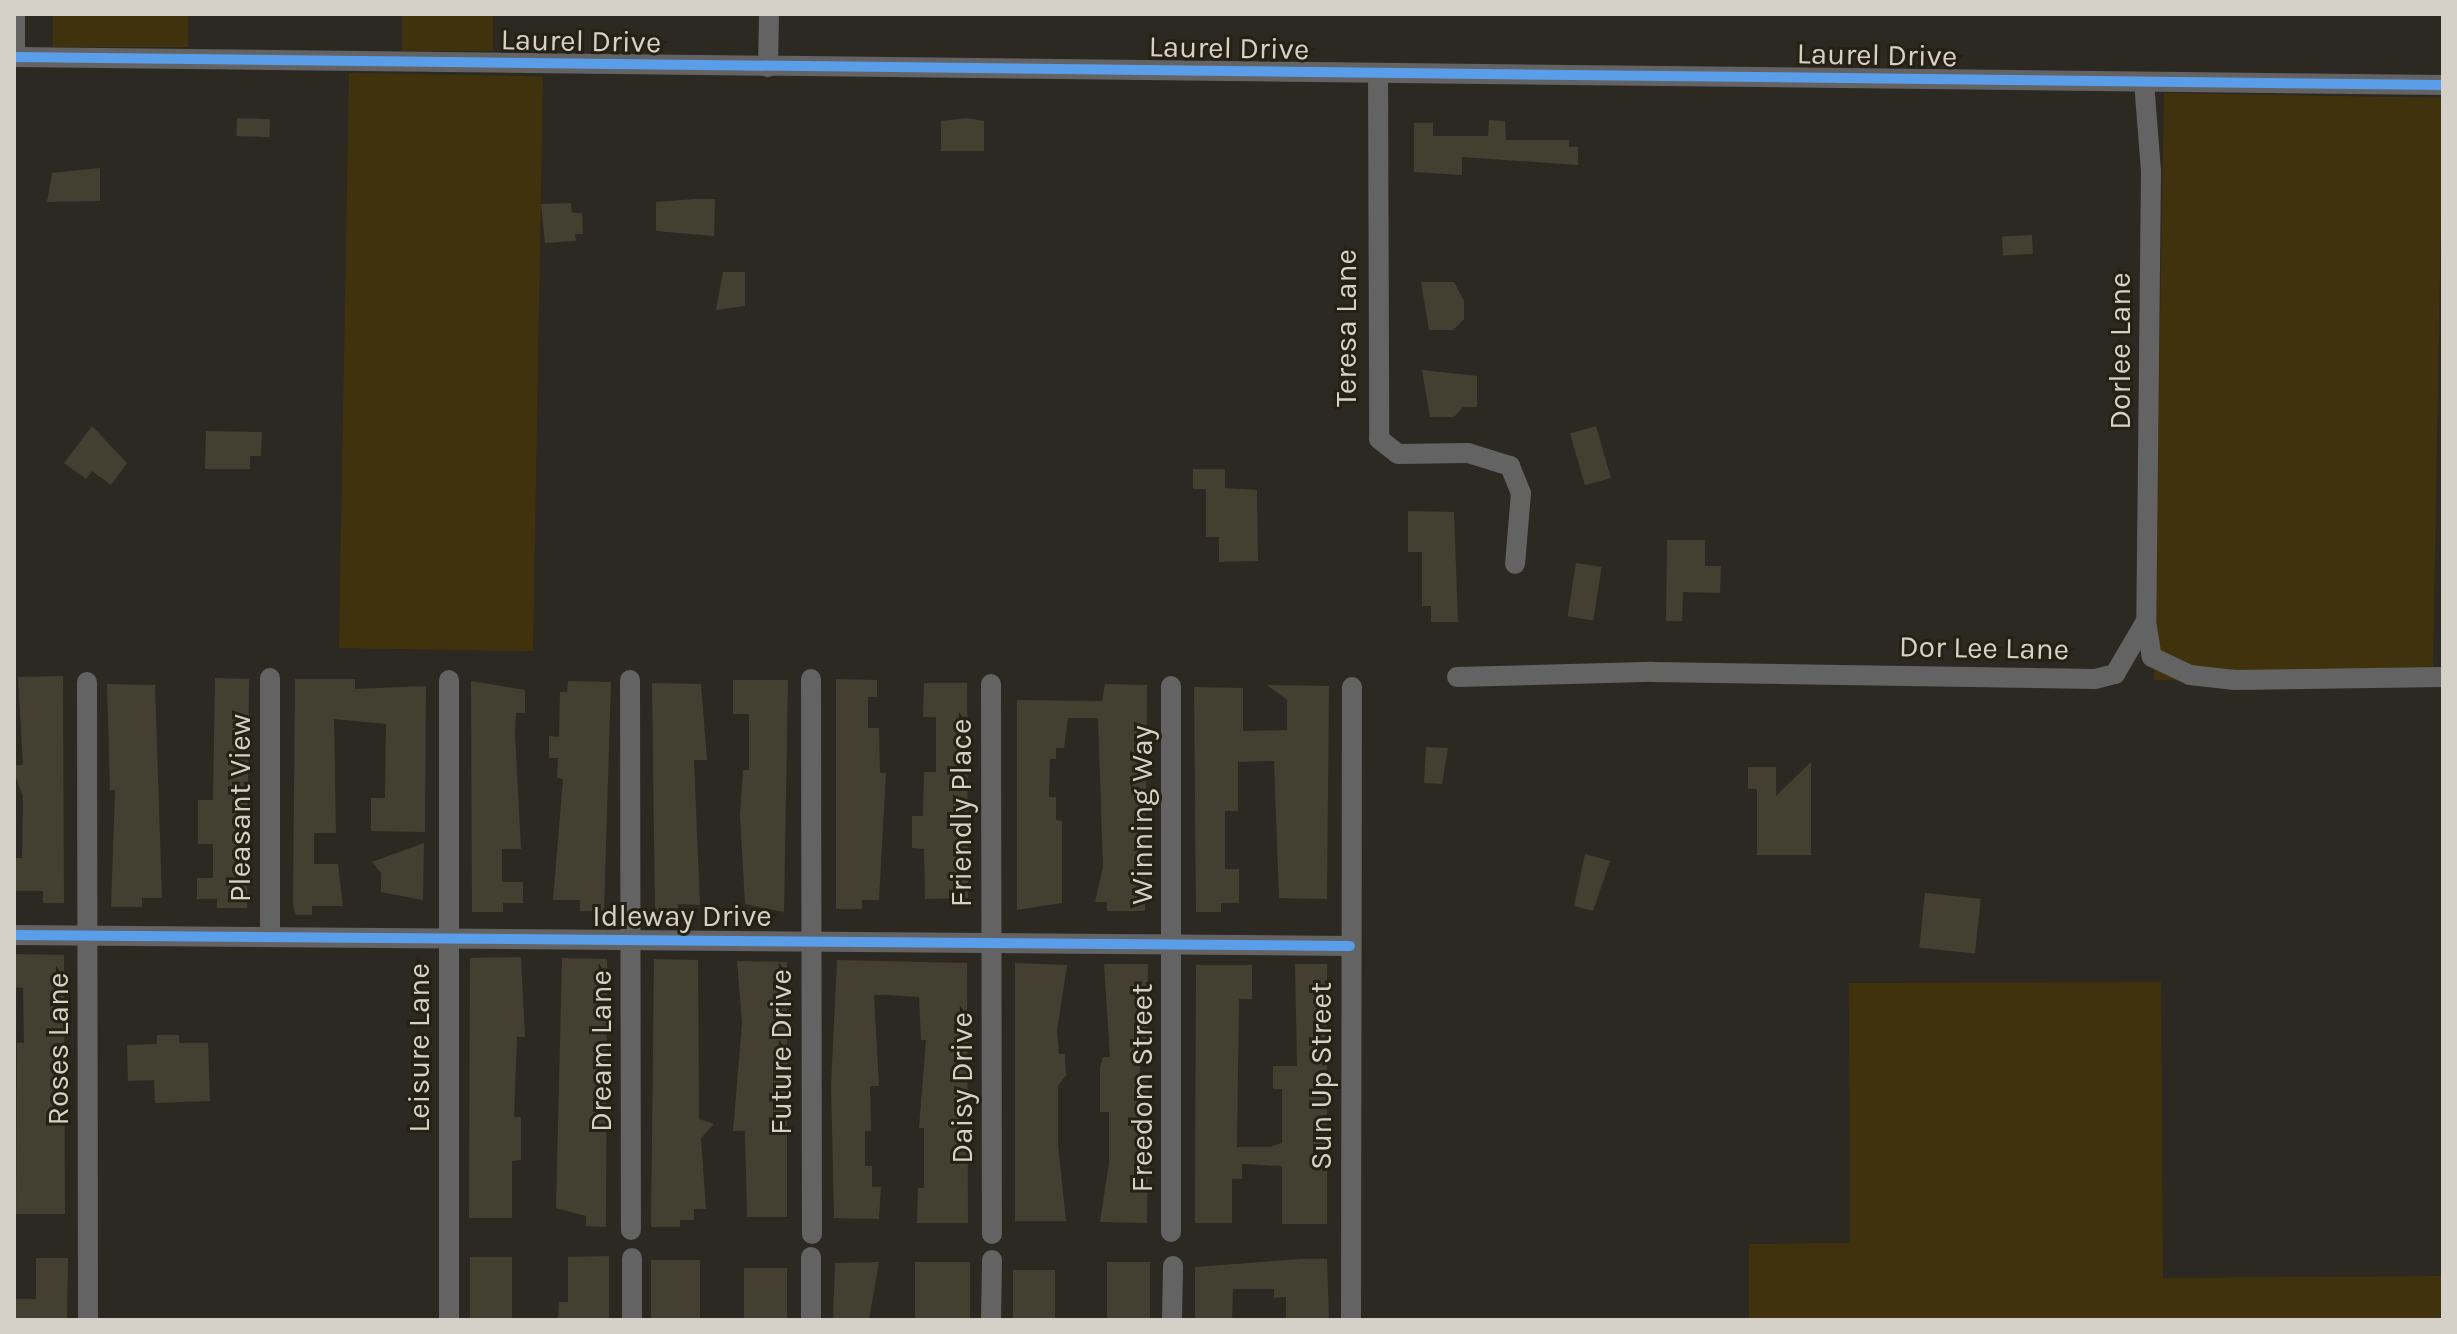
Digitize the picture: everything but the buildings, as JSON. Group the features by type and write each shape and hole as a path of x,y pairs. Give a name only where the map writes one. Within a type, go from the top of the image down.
{"street":[{"path":"15,14 15,57"},
{"path":"768,67 769,14"},
{"name":"Laurel Drive","path":"15,57 2443,85"},
{"name":"Teresa Lane","path":"1378,73 1379,439 1398,454 1468,453 1510,466 1521,493 1515,564"},
{"name":"Dorlee Lane","path":"2144,82 2151,171 2146,621"},
{"path":"2146,621 2152,657 2190,675 2235,680 2443,677"},
{"name":"Dor Lee Lane","path":"1457,677 1653,672 2095,679 2115,674 2146,621"},
{"name":"Pleasant View","path":"270,678 270,937"},
{"name":"Future Drive","path":"811,679 812,1234"},
{"name":"Leisure Lane","path":"449,680 449,1320"},
{"name":"Dream Lane","path":"630,680 631,1230"},
{"name":"Roses Lane","path":"87,682 88,1320"},
{"name":"Friendly Place","path":"991,684 992,943"},
{"name":"Winning Way","path":"1171,686 1172,945"},
{"name":"Sun Up Street","path":"1351,1320 1352,687"},
{"name":"Idleway Drive","path":"14,935 1350,946"},
{"name":"Daisy Drive","path":"992,943 992,1234"},
{"name":"Freedom Street","path":"1171,1232 1172,945"},
{"path":"811,1257 811,1320"},
{"path":"632,1258 632,1320"},
{"path":"991,1320 992,1260"},
{"path":"1172,1320 1173,1266"}],"shaded area":[{"path":"53,14 188,14 188,47 53,47"},
{"path":"402,14 493,14 493,51 402,51"},
{"path":"349,73 543,76 533,651 339,648"},
{"path":"2164,93 2443,98 2433,685 2154,680"},
{"path":"2161,982 2163,1278 2443,1276 2443,1320 1749,1320 1749,1244 1850,1243 1849,983"}],"cycle path":[{"path":"14,57 2443,85"},
{"path":"14,935 1350,946"}]}
